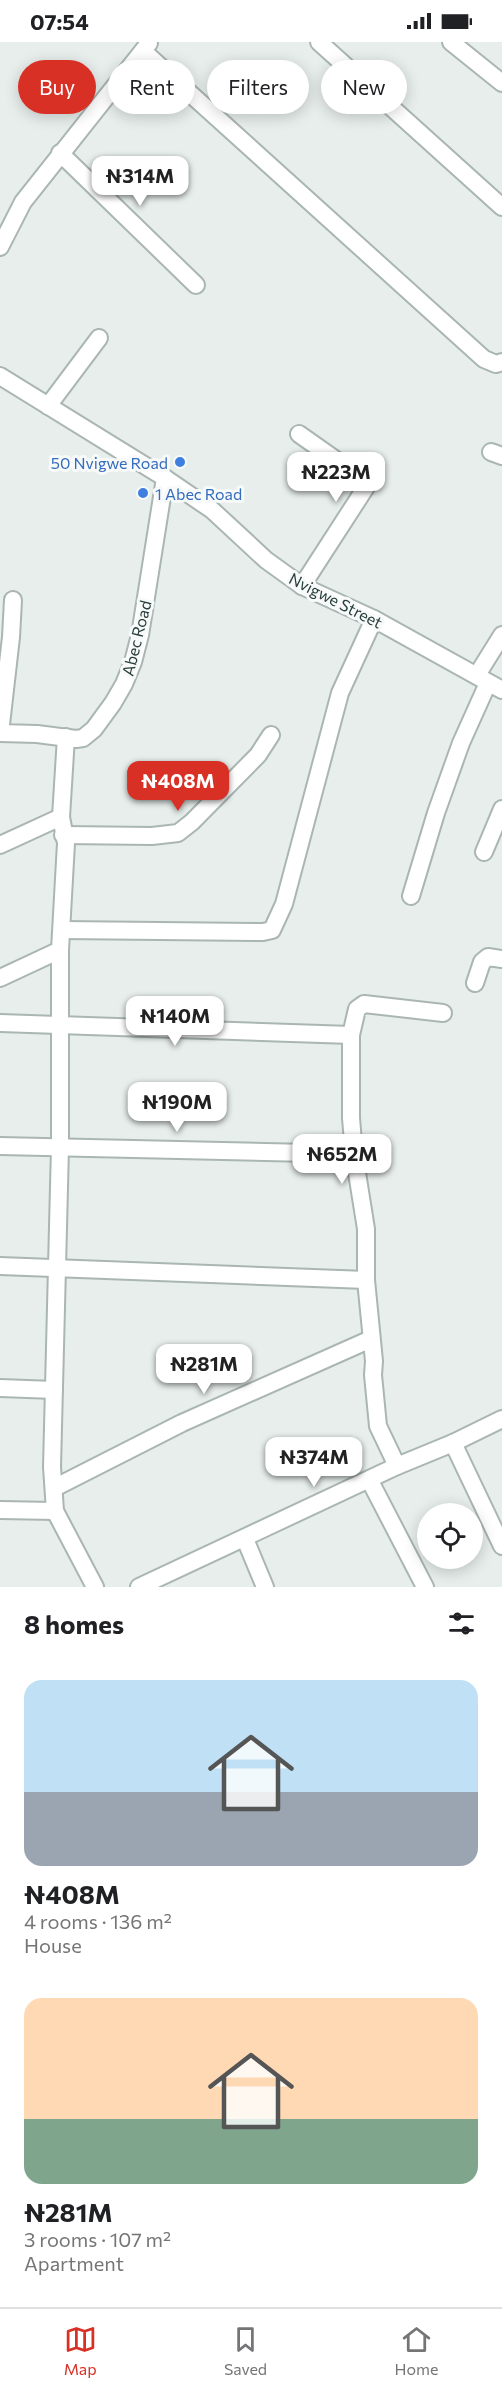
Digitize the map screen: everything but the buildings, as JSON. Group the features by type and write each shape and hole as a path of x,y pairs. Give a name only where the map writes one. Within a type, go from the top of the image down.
{"street":[{"path":"319,42 502,207"},
{"path":"451,42 500,75"},
{"path":"0,247 23,202 146,46 484,359 496,364 502,362"},
{"path":"60,153 196,285"},
{"path":"48,405 99,338"},
{"name":"Nvigwe Street","path":"0,376 165,478 212,510 266,560 302,586 374,620 489,683"},
{"path":"299,434 366,481 366,487 302,586"},
{"name":"Abec Road","path":"0,733 76,739 88,735 113,703 133,662 140,635 165,478"},
{"path":"0,733 13,600"},
{"path":"62,930 263,932 272,930 284,904 340,693 374,620"},
{"path":"411,896 436,813 461,743 489,683 502,635"},
{"path":"63,835 152,836 178,833 192,822 258,755 271,735"},
{"path":"66,737 61,817 66,843 60,950 60,1147 52,1467 55,1511 95,1587"},
{"path":"484,852 502,809"},
{"path":"0,845 61,817"},
{"path":"0,978 60,950"},
{"path":"475,983 482,962 488,957 502,959"},
{"path":"397,1466 378,1426 369,1287 366,1280 366,1229 354,1154 351,1118 351,1035 357,1008 364,1004 443,1013"},
{"path":"0,1023 351,1035"},
{"path":"0,1146 354,1154"},
{"path":"0,1266 56,1266 366,1280"},
{"path":"54,1488 182,1424 371,1339"},
{"path":"0,1389 54,1390"},
{"path":"139,1587 502,1419"},
{"path":"453,1443 502,1546"},
{"path":"369,1481 425,1587"},
{"path":"0,1510 55,1511"},
{"path":"245,1539 265,1587"}],"place":[{"name":"50 Nvigwe Road","path":"180,462"},
{"name":"1 Abec Road","path":"143,493"}]}
